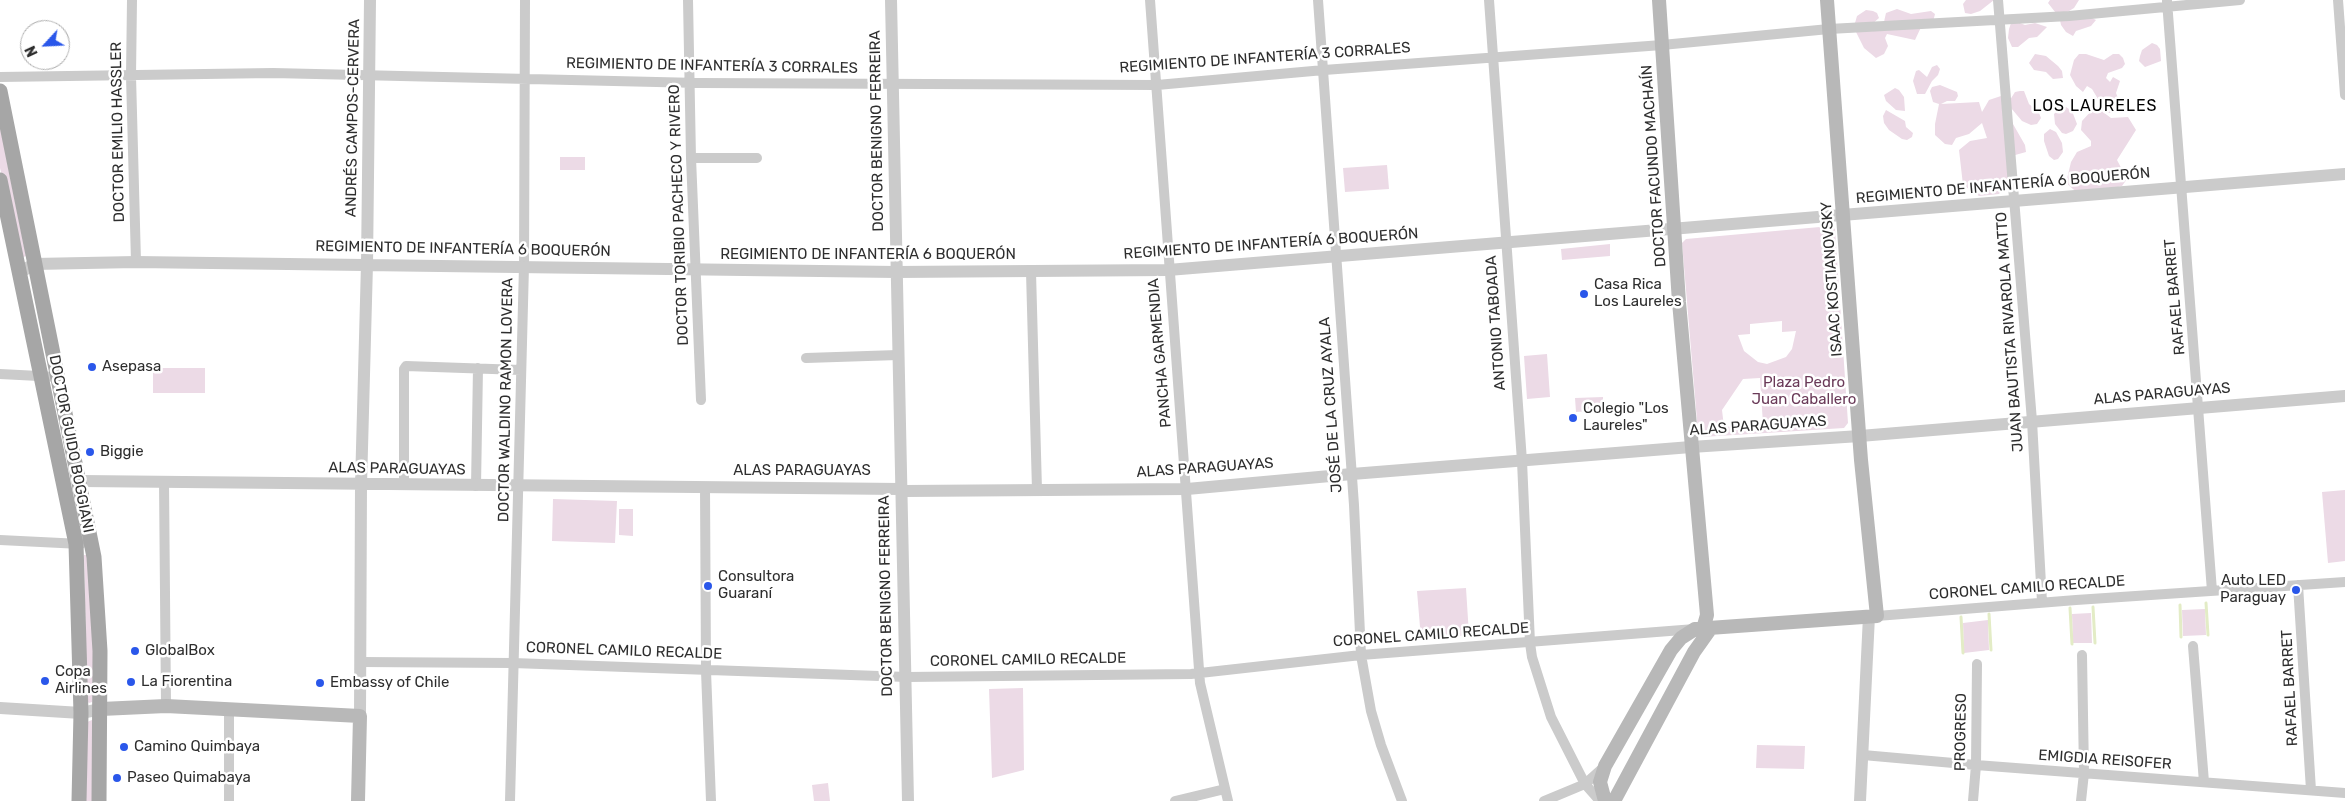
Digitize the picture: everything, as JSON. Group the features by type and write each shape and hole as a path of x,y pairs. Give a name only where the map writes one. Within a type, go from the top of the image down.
{"main road":[{"name":"DOCTOR FACUNDO MACHAÍN","path":"1614,801 1694,652 1707,615 1674,230 1659,0"},
{"name":"ISAAC KOSTIANOVSKY","path":"1827,0 1873,616"},
{"name":"DOCTOR GUIDO BOGGIANI","path":"0,91 34,264 81,481 92,544 99,610 101,709 99,801"},
{"name":"DOCTOR GUIDO BOGGIANI","path":"0,180 76,544 81,713 79,801"},
{"name":"CORONEL CAMILO RECALDE","path":"1703,629 1873,616"},
{"path":"1605,801 1600,782 1605,766 1671,650 1681,638 1703,629"},
{"path":"101,709 166,706 360,716 358,801"}],"street":[{"name":"DOCTOR EMILIO HASSLER","path":"132,0 131,76 136,262"},
{"name":"ANDRÉS CAMPOS-CERVERA","path":"360,716 361,485 367,264 370,0"},
{"name":"DOCTOR WALDINO RAMON LOVERA","path":"510,801 524,266 525,0"},
{"name":"DOCTOR TORIBIO PACHECO Y RIVERO","path":"688,0 691,158 701,400"},
{"name":"DOCTOR BENIGNO FERREIRA","path":"891,0 908,801"},
{"name":"PANCHA GARMENDIA","path":"1150,0 1168,270 1187,489 1199,674 1228,801"},
{"name":"JOSÉ DE LA CRUZ AYALA","path":"1318,0 1335,258 1352,474 1361,655 1371,711 1380,744 1402,801"},
{"name":"ANTONIO TABOADA","path":"1489,0 1522,460 1530,644 1532,657 1551,717 1585,784 1600,801"},
{"name":"JUAN BAUTISTA RIVAROLA MATTO","path":"1998,0 2032,421 2042,602"},
{"name":"REGIMIENTO DE INFANTERÍA 3 CORRALES","path":"0,77 273,73 689,83 1157,85 1324,70 1662,45 1829,29 2000,18 2069,16 2167,3 2240,0"},
{"path":"2338,0 2345,95"},
{"name":"RAFAEL BARRET","path":"2167,3 2212,592"},
{"path":"691,158 757,158"},
{"name":"REGIMIENTO DE INFANTERÍA 6 BOQUERÓN","path":"18,268 26,260 34,264 136,262 367,264 896,272 1168,270 1844,216 2015,199 2182,188 2345,174"},
{"path":"1031,272 1037,490"},
{"path":"806,358 898,355"},
{"path":"404,485 404,369 410,365 521,370"},
{"path":"476,486 478,368"},
{"path":"0,374 58,377"},
{"name":"ALAS PARAGUAYAS","path":"64,482 900,488 905,491 1187,489 1522,460 1860,436 2345,396"},
{"path":"164,482 166,706"},
{"path":"705,487 706,671 711,801"},
{"path":"0,540 92,544"},
{"name":"CORONEL CAMILO RECALDE","path":"1873,616 2042,602 2345,582"},
{"name":"RAFAEL BARRET","path":"2298,585 2311,790"},
{"path":"1860,801 1873,616"},
{"name":"CORONEL CAMILO RECALDE","path":"361,662 513,663 904,677 1199,674 1361,655 1530,644 1703,629"},
{"path":"2193,646 2204,782"},
{"path":"2081,801 2084,773 2082,655"},
{"name":"PROGRESO","path":"1973,801 1976,765 1977,664"},
{"path":"0,708 81,713 101,709"},
{"path":"229,709 229,801"},
{"name":"EMIGDIA REISOFER","path":"1863,754 1976,765 2345,793"},
{"path":"1544,801 1585,784 1605,766"},
{"path":"1175,801 1225,789"}],"green space":[{"path":"1966,0 1994,0 1980,11 1971,14 1965,13 1963,4"},
{"path":"2050,0 2079,0 2074,8 2059,17 2048,3"},
{"path":"1897,9 1911,14 1931,11 1935,14 1933,22 1923,23 1915,40 1887,34 1885,38 1888,46 1884,54 1876,58 1864,48 1856,32 1855,23 1857,16 1866,10 1873,11 1877,13 1879,18 1871,25 1883,26 1886,13"},
{"path":"2088,16 2096,20 2091,26 2076,31 2073,36 2066,32 2061,25 2060,20"},
{"path":"2017,22 2025,25 2035,23 2047,27 2037,37 2029,38 2018,47 2012,47 2008,38 2009,29 2011,23"},
{"path":"2152,43 2160,49 2161,61 2145,67 2139,61 2140,56 2142,50"},
{"path":"2035,54 2046,56 2058,66 2062,71 2063,78 2053,79 2046,72 2034,70 2029,63"},
{"path":"2079,54 2086,54 2104,60 2113,54 2119,54 2123,58 2125,64 2122,68 2108,73 2106,78 2110,82 2113,77 2120,81 2116,93 2122,108 2116,113 2109,113 2104,109 2092,89 2087,86 2083,92 2076,86 2070,75 2074,60"},
{"path":"1937,65 1940,69 1938,75 1932,81 1925,94 1917,94 1913,81 1916,71 1919,70 1927,77 1932,67"},
{"path":"1940,85 1957,92 1958,96 1955,101 1947,101 1941,104 1979,102 1982,112 1989,100 2001,96 2008,103 2015,92 2024,91 2029,104 2039,113 2041,118 2037,124 2031,125 2022,121 2011,108 2009,117 2025,145 2026,152 2008,157 2008,183 1999,194 1979,196 1963,185 1959,150 1970,141 1987,138 1982,123 1969,134 1956,138 1952,145 1945,144 1935,135 1939,104 1933,102 1930,91 1932,87"},
{"path":"1895,88 1904,97 1905,111 1896,110 1886,101 1884,95"},
{"path":"2061,107 2066,107 2072,111 2077,124 2073,131 2066,134 2062,133 2055,124 2054,114"},
{"path":"2093,109 2099,109 2111,118 2128,117 2136,130 2117,160 2127,179 2122,186 2080,195 2066,183 2071,162 2077,152 2091,146 2091,141 2081,130 2082,121"},
{"path":"1886,110 1905,121 1906,127 1913,133 1912,137 1907,140 1902,139 1889,130 1884,123 1883,116"},
{"path":"0,126 26,256 21,258 0,168"},
{"path":"2050,129 2056,132 2062,143 2063,152 2058,159 2054,160 2049,156 2044,141 2044,134"},
{"path":"560,157 585,157 585,170 560,170"},
{"path":"1387,165 1389,189 1345,192 1343,168"},
{"name":"Plaza Pedro Juan Caballero","path":"1831,226 1835,229 1848,423 1844,428 1702,437 1698,432 1682,243 1686,239","holes":["1782,321 1782,332 1796,331 1792,349 1786,357 1767,364 1758,362 1744,351 1738,335 1750,334 1750,324","1760,378 1763,424 1724,427 1722,410 1743,379"]},
{"path":"1610,244 1610,256 1562,260 1561,249"},
{"path":"1547,354 1550,397 1527,399 1524,356"},
{"path":"153,368 205,368 205,393 153,393"},
{"path":"1603,397 1603,410 1576,412 1575,398"},
{"path":"2345,490 2345,561 2328,563 2322,492"},
{"path":"553,499 617,501 615,543 552,541"},
{"path":"619,509 633,509 633,536 619,535"},
{"path":"84,555 87,555 94,631 92,702 89,703 87,701"},
{"path":"1466,588 1469,635 1421,639 1417,591"},
{"path":"2205,609 2206,635 2183,636 2182,610"},
{"path":"2091,613 2092,643 2073,643 2072,614"},
{"path":"1988,620 1989,650 1964,653 1963,623"},
{"path":"1023,688 1024,770 992,778 989,689"},
{"path":"92,720 93,801 85,801 87,722"},
{"path":"1757,745 1805,746 1804,769 1756,768"},
{"path":"828,783 830,801 814,801 812,785"}],"waterway":[{"path":"2206,603 2208,635"},
{"path":"2180,605 2181,637"},
{"path":"2093,607 2095,643"},
{"path":"2070,608 2072,644"},
{"path":"1989,614 1991,650"},
{"path":"1961,617 1963,653"}],"place":[{"name":"Casa Rica Los Laureles","path":"1584,294"},
{"name":"Asepasa","path":"92,367"},
{"name":"Colegio \"Los Laureles\"","path":"1573,418"},
{"name":"Biggie","path":"90,452"},
{"name":"Consultora Guaraní","path":"708,586"},
{"name":"Auto LED Paraguay","path":"2296,590"},
{"name":"GlobalBox","path":"135,651"},
{"name":"Copa Airlines","path":"45,681"},
{"name":"La Fiorentina","path":"131,682"},
{"name":"Embassy of Chile","path":"320,683"},
{"name":"Camino Quimbaya","path":"124,747"},
{"name":"Paseo Quimabaya","path":"117,778"}],"district":[{"name":"LOS LAURELES","path":"2095,106"}]}
